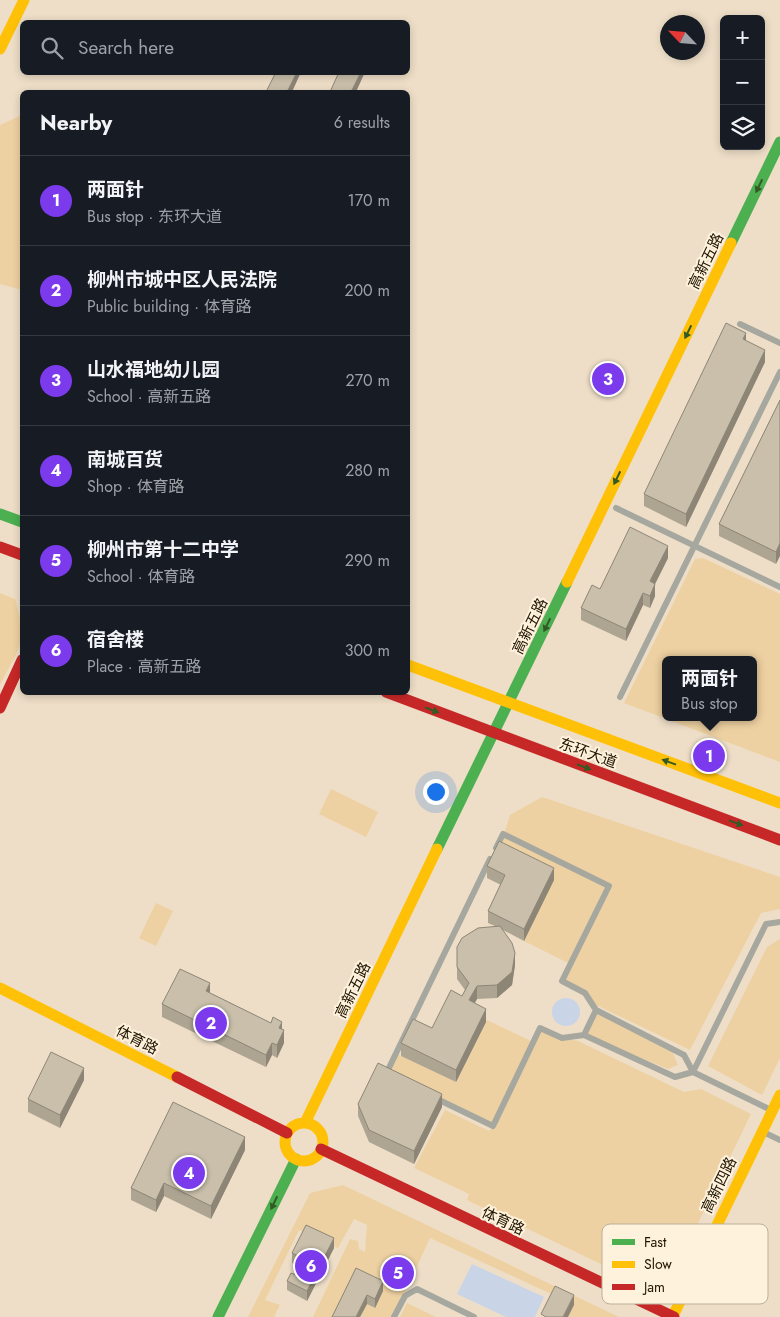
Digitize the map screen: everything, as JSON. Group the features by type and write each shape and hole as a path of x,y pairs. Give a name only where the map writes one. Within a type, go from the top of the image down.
{"main road":[{"path":"0,50 24,0"},
{"name":"高新五路","path":"310,1125 499,736 780,142"},
{"name":"高新五路","path":"514,704 616,508 681,375"},
{"path":"0,514 20,521"},
{"path":"0,546 20,554"},
{"path":"0,708 20,664"},
{"name":"东环大道","path":"410,666 780,803"},
{"name":"东环大道","path":"394,695 780,840"},
{"name":"体育路","path":"0,988 286,1133"},
{"name":"高新四路","path":"718,1224 780,1095"},
{"path":"310,1125 322,1138 321,1149 313,1158 302,1160 286,1148 286,1133 293,1126 310,1125"},
{"name":"体育路","path":"321,1149 458,1216 602,1283"},
{"path":"244,1291 302,1160"},
{"path":"218,1317 302,1160"},
{"name":"体育路","path":"648,1304 674,1316"},
{"name":"高新四路","path":"674,1316 680,1304"}],"lane":[{"path":"740,324 780,343"},
{"path":"620,697 780,372"},
{"path":"616,508 780,586"},
{"path":"393,1078 385,1074 503,834 609,886 562,981 585,993 596,1010 684,1055 693,1072 773,1110"},
{"path":"426,1094 493,1126 540,1028 562,1038 584,1035 675,1077 693,1072 766,924 780,922"},
{"path":"584,1035 596,1010"},
{"path":"762,1132 780,1140"},
{"path":"394,1317 405,1296 417,1289 474,1317"}],"shaded area":[{"path":"20,116 20,289 0,284 0,125"},
{"path":"703,558 780,594 780,762 672,721 757,721 757,656 662,656 662,717 624,703 695,559"},
{"path":"0,593 15,599 20,620 20,644 0,685"},
{"path":"331,789 378,812 366,837 319,814"},
{"path":"542,797 780,877 780,909 761,913 690,1050 596,1005 585,993 562,981 570,964 524,941 498,853 510,815"},
{"path":"156,903 173,911 156,946 139,938"},
{"path":"780,939 780,1058 762,1095 708,1066 767,947"},
{"path":"596,1010 673,1053 678,1065 668,1069 584,1035"},
{"path":"487,1020 533,1042 540,1028 562,1038 578,1041 684,1092 701,1089 751,1114 698,1224 602,1224 602,1265 467,1200 469,1194 414,1168 445,1110 489,1131 493,1126 385,1074 395,1053 456,1082"},
{"path":"343,1185 619,1317 568,1317 573,1304 430,1238 394,1317 360,1317 367,1304 374,1308 383,1291 337,1317 313,1317 350,1239 358,1241 359,1249 365,1252 367,1225 354,1219 338,1248 299,1230 265,1300 280,1305 274,1317 248,1317 310,1193"},
{"path":"407,1303 436,1317 400,1317"}],"water":[{"path":"566,998 576,1002 580,1012 576,1022 566,1026 556,1022 552,1012 556,1002"},
{"path":"472,1264 544,1297 535,1317 506,1317 457,1294"}],"building":[{"path":"274,75 296,75 288,90 267,90"},
{"path":"338,75 360,75 352,90 331,90"},
{"path":"726,323 746,333 743,339 765,350 686,514 644,494"},
{"path":"780,400 780,543 776,552 719,524"},
{"path":"630,527 668,546 650,581 655,584 650,596 643,593 626,629 581,608 592,585 600,589"},
{"path":"499,841 554,868 524,929 488,911 505,875 487,866"},
{"path":"500,926 512,943 515,953 512,972 497,985 477,986 469,1000 486,1009 456,1070 401,1043 413,1019 432,1028 451,990 462,996 469,983 457,967 457,947 462,938 478,928"},
{"path":"180,969 210,983 206,991 271,1023 273,1017 282,1022 279,1028 284,1030 277,1045 272,1043 266,1055 162,1004"},
{"path":"51,1052 84,1068 60,1115 28,1099"},
{"path":"378,1063 442,1094 414,1151 369,1130 358,1104"},
{"path":"173,1102 245,1137 211,1206 164,1183 156,1200 131,1188"},
{"path":"306,1225 334,1238 307,1291 287,1281 291,1273 296,1275 304,1259 292,1253"},
{"path":"356,1268 383,1281 375,1299 367,1295 356,1317 332,1317"},
{"path":"555,1286 574,1295 563,1317 546,1317 541,1314"}],"traffic: fast":[{"path":"731,243 780,142"},
{"path":"0,514 20,521"},
{"path":"437,849 567,582"},
{"path":"218,1317 296,1159"}],"traffic: slow":[{"path":"0,49 24,0"},
{"path":"567,582 731,243"},
{"path":"410,666 780,803"},
{"path":"305,1123 437,849"},
{"path":"0,988 177,1077"},
{"path":"718,1224 780,1095"},
{"path":"304,1123 317,1129 323,1142 317,1155 304,1161 291,1155 285,1142 291,1129 304,1123"},
{"path":"673,1316 679,1304"}],"traffic: jam":[{"path":"0,547 20,554"},
{"path":"0,708 20,664"},
{"path":"394,695 780,840"},
{"path":"177,1077 287,1133"},
{"path":"321,1149 602,1283"},
{"path":"647,1304 674,1317"}],"place":[{"name":"山水福地幼儿园","path":"608,379"},
{"name":"两面针","path":"709,756"},
{"name":"柳州市城中区人民法院","path":"211,1023"},
{"name":"南城百货","path":"189,1173"},
{"name":"宿舍楼","path":"311,1266"},
{"name":"柳州市第十二中学","path":"398,1273"}]}
